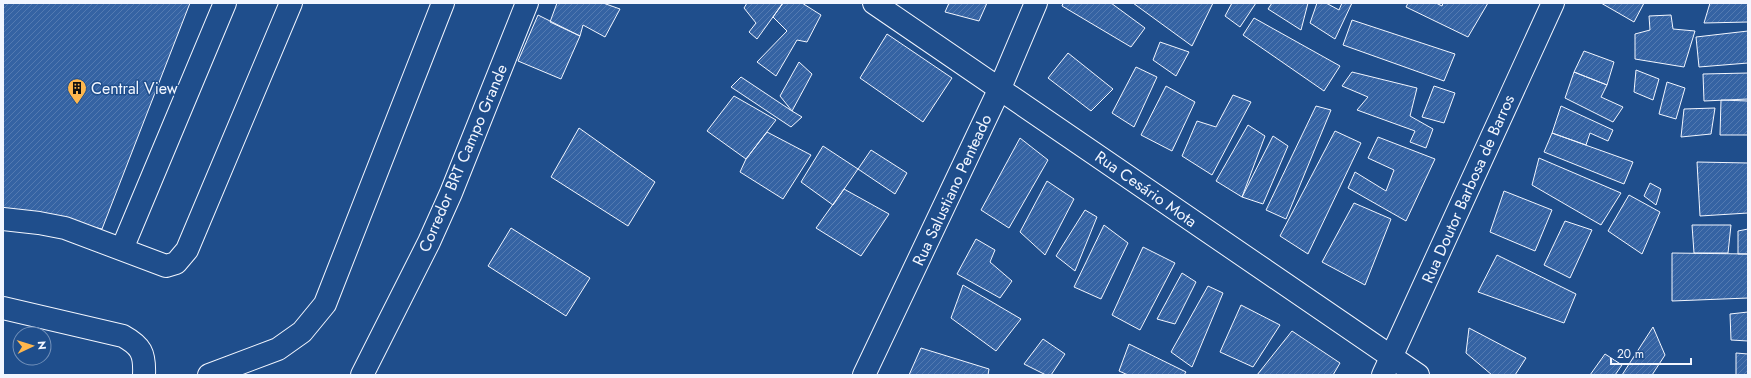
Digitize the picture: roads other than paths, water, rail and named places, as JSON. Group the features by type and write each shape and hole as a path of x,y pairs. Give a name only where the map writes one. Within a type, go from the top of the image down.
{"street":[{"path":"122,249 225,3"},
{"path":"3,219 39,223 65,228 166,266 176,263 182,258 187,250 291,3"},
{"path":"209,375 278,349 302,332 325,304 443,3"},
{"name":"Corredor BRT Campo Grande","path":"362,375 429,242 451,193 527,3"},
{"name":"Rua Cesário Mota","path":"874,3 1000,88 1388,366 1418,375"},
{"name":"Rua Salustiano Penteado","path":"864,375 1000,88 1036,3"},
{"name":"Rua Doutor Barbosa de Barros","path":"1388,366 1552,3"},
{"path":"3,308 123,336 136,344 141,352 144,375"}],"place":[{"name":"Central View","path":"77,105"}]}
